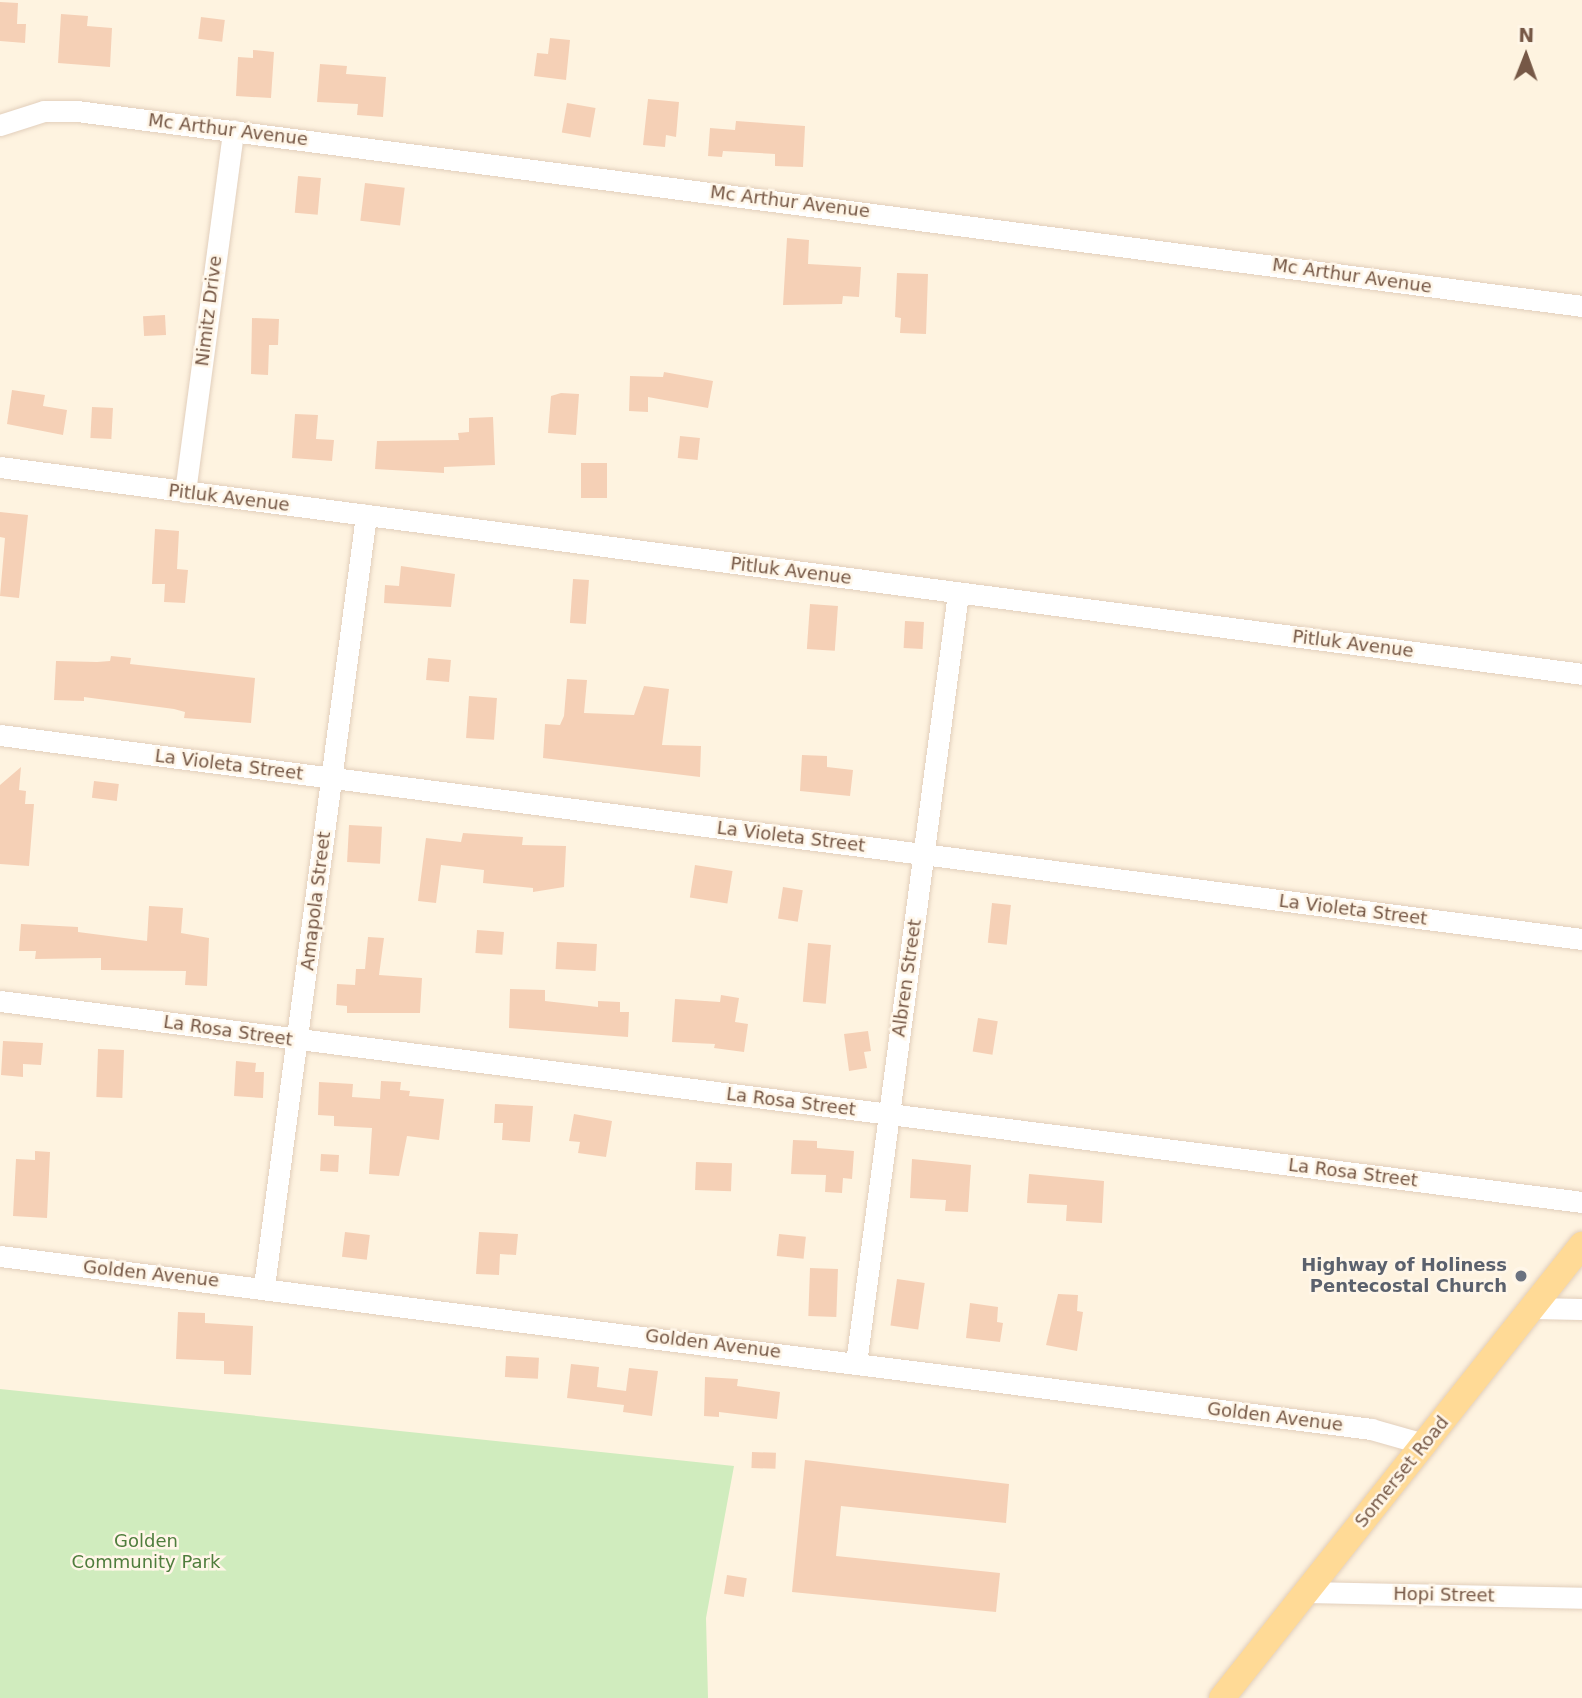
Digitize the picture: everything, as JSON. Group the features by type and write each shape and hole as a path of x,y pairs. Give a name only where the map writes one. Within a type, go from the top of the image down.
{"main road":[{"name":"Somerset Road","path":"1222,1698 1582,1245"}],"street":[{"name":"Mc Arthur Avenue","path":"0,125 44,111 77,111 1582,306"},
{"name":"Nimitz Drive","path":"186,492 233,130"},
{"name":"Pitluk Avenue","path":"0,467 1582,674"},
{"name":"Amapola Street","path":"264,1286 299,1041 366,515"},
{"name":"Albren Street","path":"856,1363 958,593"},
{"name":"La Violeta Street","path":"0,735 1582,939"},
{"name":"La Rosa Street","path":"0,1001 1582,1202"},
{"name":"Golden Avenue","path":"0,1256 264,1286 1371,1429 1424,1444"},
{"path":"1532,1308 1582,1309"},
{"name":"Hopi Street","path":"1306,1592 1582,1598"}],"green space":[{"name":"Golden Community Park","path":"0,1389 734,1466 706,1618 708,1698 0,1698"}],"building":[{"path":"0,2 18,3 17,24 26,24 25,43 0,41"},
{"path":"61,14 88,16 87,26 112,28 110,67 58,63"},
{"path":"201,17 225,20 222,42 198,39"},
{"path":"550,38 570,40 566,80 534,76 537,53 548,54"},
{"path":"253,50 274,52 271,98 236,96 238,57 253,58"},
{"path":"320,64 347,66 346,74 386,77 383,117 357,115 358,104 317,102"},
{"path":"648,99 679,102 676,137 666,135 665,147 643,145"},
{"path":"567,103 596,108 590,138 562,133"},
{"path":"736,121 805,126 803,167 775,166 775,154 723,151 722,157 708,156 710,128 735,130"},
{"path":"298,176 321,178 318,215 295,213"},
{"path":"365,183 405,188 400,226 360,221"},
{"path":"787,238 809,240 808,264 861,267 859,297 843,296 842,304 783,305"},
{"path":"897,273 928,274 926,334 900,333 901,318 895,317"},
{"path":"165,315 166,335 144,336 143,316"},
{"path":"252,318 279,319 278,345 269,345 268,375 251,374"},
{"path":"664,372 713,381 708,408 648,397 648,412 629,411 630,376 663,377"},
{"path":"12,390 45,395 43,406 67,410 63,435 7,424"},
{"path":"561,393 579,394 576,435 548,433 551,396"},
{"path":"92,407 113,408 111,439 90,438"},
{"path":"295,414 318,415 316,439 334,440 332,461 292,458"},
{"path":"493,417 495,465 444,467 444,473 375,469 377,441 459,440 458,433 469,432 469,418"},
{"path":"680,436 700,438 698,460 678,458"},
{"path":"581,463 607,463 607,498 581,498"},
{"path":"0,512 28,515 19,598 0,596 5,538 0,537"},
{"path":"155,529 179,531 177,569 188,570 185,603 164,602 165,584 152,584"},
{"path":"401,566 455,574 451,607 384,603 385,585 399,586"},
{"path":"573,579 589,580 586,624 570,623"},
{"path":"810,604 838,606 835,651 807,649"},
{"path":"905,621 924,622 923,649 904,648"},
{"path":"111,656 131,658 130,664 255,678 251,723 184,718 185,712 174,709 84,697 84,701 54,700 56,661 110,661"},
{"path":"428,658 451,660 449,682 426,680"},
{"path":"567,679 587,680 584,713 634,715 644,686 669,689 662,745 701,746 700,777 543,758 545,724 560,725 564,716"},
{"path":"469,696 497,698 494,740 466,738"},
{"path":"802,755 827,756 827,767 853,770 850,796 800,791"},
{"path":"21,767 19,790 26,791 25,804 34,804 29,866 0,864 0,785"},
{"path":"94,781 119,784 117,801 92,798"},
{"path":"349,825 382,827 380,864 347,862"},
{"path":"463,833 523,837 522,845 566,846 564,887 533,892 533,888 483,883 484,870 441,865 436,903 418,901 426,838 461,842"},
{"path":"695,865 733,871 727,904 690,898"},
{"path":"783,887 803,890 798,922 778,919"},
{"path":"992,903 1011,905 1007,945 988,943"},
{"path":"149,906 183,908 181,933 209,938 207,986 185,985 186,971 101,970 101,958 35,959 36,951 19,951 21,924 78,927 78,932 147,941"},
{"path":"477,930 504,932 502,955 475,953"},
{"path":"368,937 384,938 379,975 422,978 420,1013 347,1013 347,1006 336,1005 337,984 355,985 356,969 365,969"},
{"path":"557,942 597,944 596,971 556,969"},
{"path":"808,943 831,945 826,1004 803,1002"},
{"path":"510,989 545,990 545,1001 598,1007 598,1001 620,1002 620,1012 629,1012 628,1037 509,1028"},
{"path":"721,995 739,998 735,1022 748,1024 744,1052 714,1048 715,1044 672,1042 675,999 720,1002"},
{"path":"978,1018 998,1021 992,1055 973,1052"},
{"path":"868,1031 871,1051 864,1052 867,1068 849,1071 844,1034"},
{"path":"3,1041 43,1043 41,1065 23,1064 23,1077 1,1075"},
{"path":"98,1049 124,1050 122,1098 96,1097"},
{"path":"236,1061 256,1063 255,1072 264,1072 263,1098 234,1096"},
{"path":"381,1081 401,1082 400,1090 410,1091 409,1096 444,1099 439,1140 407,1136 399,1176 369,1174 372,1128 334,1126 334,1116 318,1115 319,1082 353,1084 352,1097 380,1099"},
{"path":"495,1104 533,1106 530,1142 502,1140 503,1123 494,1123"},
{"path":"574,1114 612,1121 606,1157 578,1153 580,1142 569,1141"},
{"path":"793,1140 817,1141 817,1148 854,1151 852,1179 843,1178 842,1193 825,1192 826,1175 791,1174"},
{"path":"35,1151 50,1152 47,1218 13,1216 16,1159 35,1160"},
{"path":"321,1154 339,1155 338,1172 320,1171"},
{"path":"912,1159 971,1165 968,1212 945,1211 946,1200 910,1198"},
{"path":"696,1162 732,1163 731,1191 695,1190"},
{"path":"1029,1174 1104,1181 1102,1223 1066,1221 1067,1205 1027,1203"},
{"path":"345,1232 370,1235 367,1260 342,1257"},
{"path":"479,1232 518,1234 516,1255 500,1254 499,1275 476,1274"},
{"path":"779,1234 806,1237 804,1259 777,1256"},
{"path":"810,1268 838,1269 836,1317 808,1316"},
{"path":"897,1279 925,1283 918,1329 890,1326"},
{"path":"1058,1294 1078,1295 1077,1311 1083,1312 1077,1351 1046,1345"},
{"path":"970,1303 998,1307 997,1322 1003,1323 1000,1342 966,1338"},
{"path":"178,1312 205,1313 205,1323 253,1326 251,1375 224,1374 224,1361 176,1359"},
{"path":"506,1356 539,1358 538,1379 505,1377"},
{"path":"571,1364 599,1367 597,1387 626,1391 629,1368 658,1371 652,1416 623,1412 624,1405 567,1398"},
{"path":"705,1377 738,1379 737,1386 780,1392 777,1419 719,1412 719,1417 704,1416"},
{"path":"752,1452 776,1453 775,1469 751,1468"},
{"path":"805,1460 1009,1484 1006,1523 841,1506 836,1556 1000,1573 996,1612 792,1592"},
{"path":"727,1575 747,1578 744,1597 724,1594"}],"place":[{"name":"Highway of Holiness Pentecostal Church","path":"1521,1276"}]}
